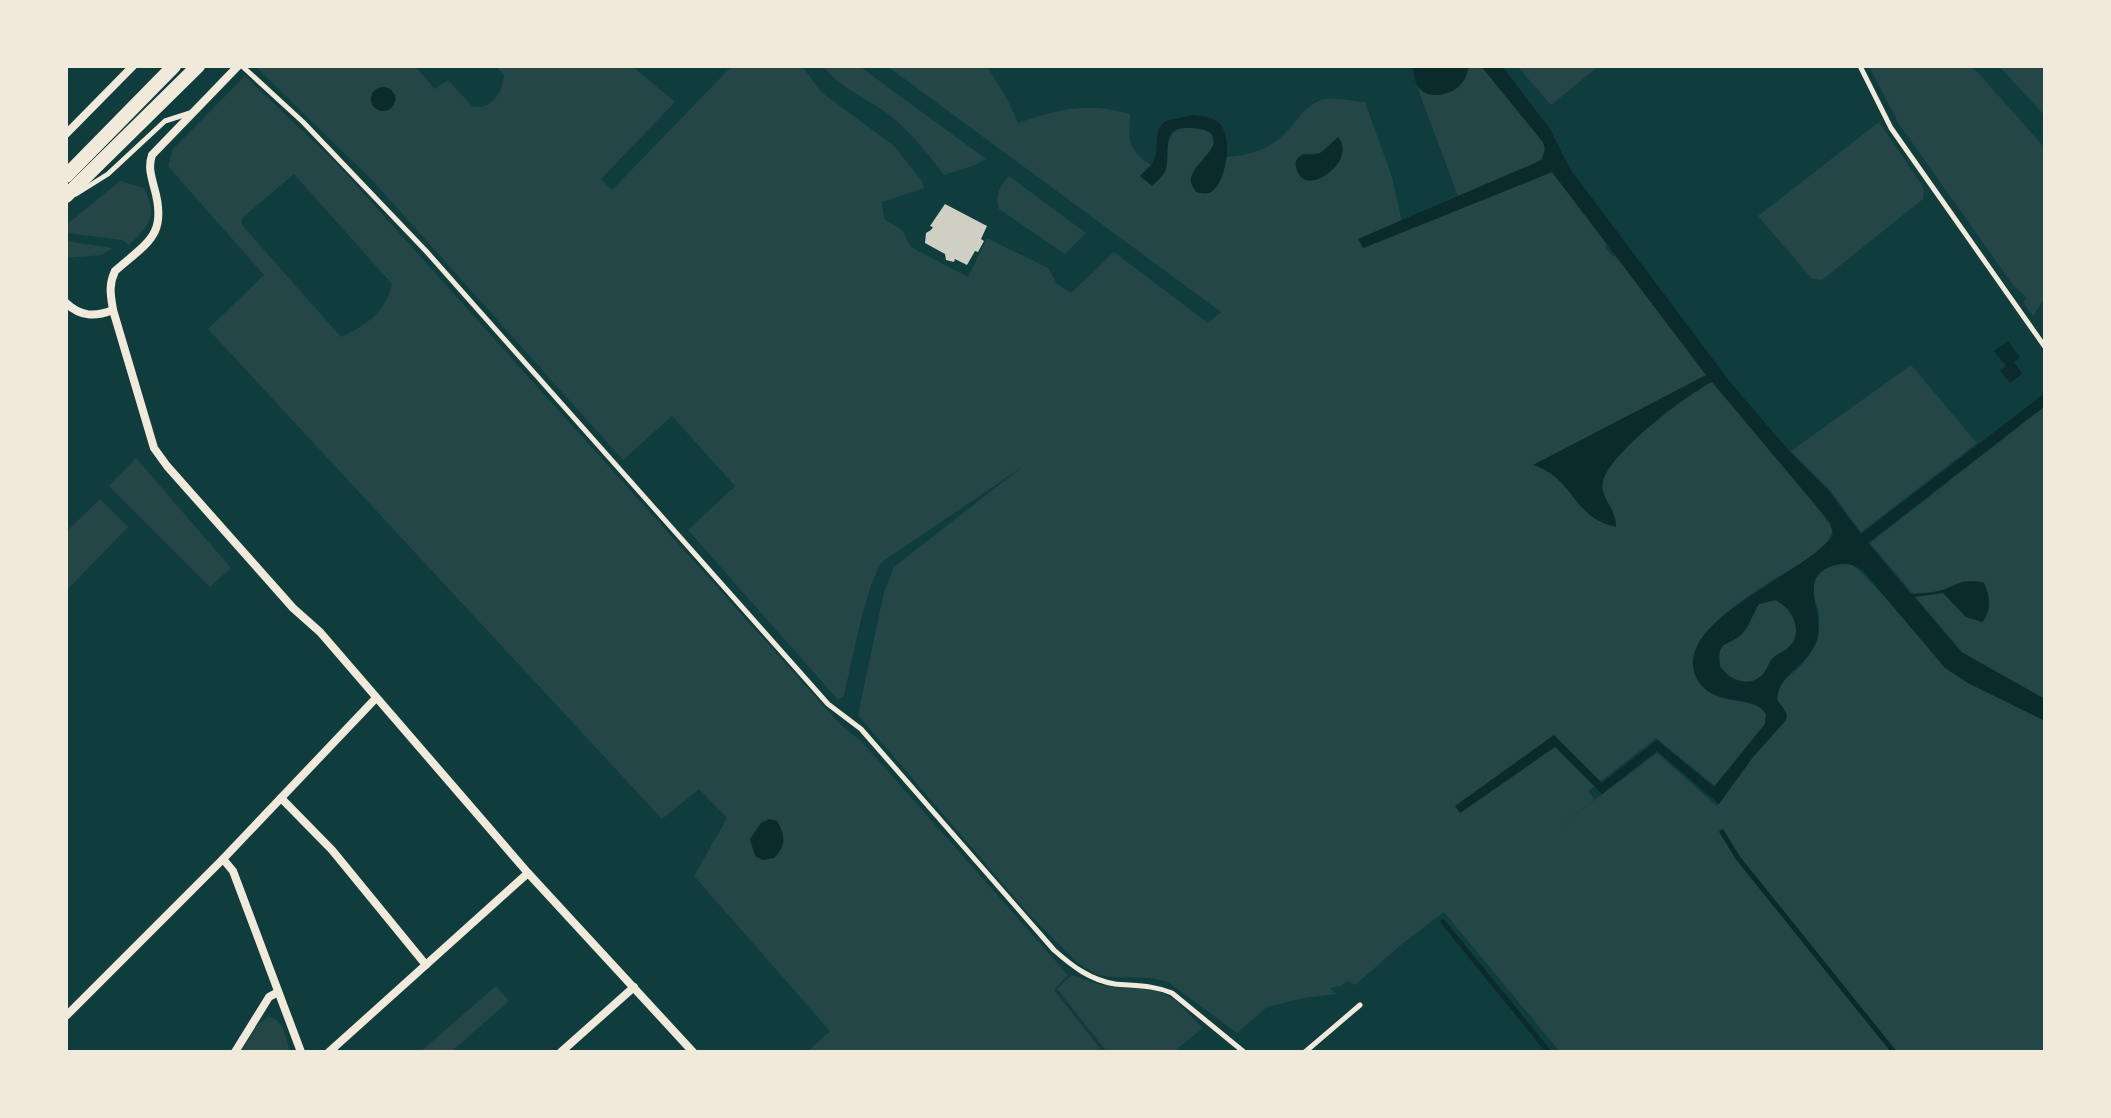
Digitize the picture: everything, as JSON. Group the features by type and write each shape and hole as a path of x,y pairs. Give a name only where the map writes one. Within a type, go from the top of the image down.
{"main road":[{"path":"66,176 174,66"},
{"path":"66,198 198,66"}],"street":[{"path":"66,134 133,66"},
{"path":"240,66 191,112 152,155 150,168 159,206 159,226 157,232 115,271 109,290 154,448 293,608 320,632 528,873 693,1052"},
{"path":"66,303 75,312 97,316 113,310"},
{"path":"66,1016 223,859 376,698"},
{"path":"281,798 332,850 426,965"},
{"path":"223,859 233,871 301,1052"},
{"path":"329,1052 528,873"},
{"path":"561,1052 634,987"},
{"path":"235,1052 269,997 278,992"}],"lane":[{"path":"240,66 303,122 426,251 828,704 861,729 1054,950 1076,969 1093,978 1114,984 1140,984 1172,993 1244,1052"},
{"path":"1860,66 1891,128 2045,347"},
{"path":"66,198 108,174 165,121 191,112"},
{"path":"1305,1052 1360,1005"}],"shaded area":[{"path":"255,66 415,66 435,89 448,80 472,106 482,107 498,95 502,86 504,75 496,66 632,66 675,102 601,179 612,190 732,66 802,66 821,92 894,146 922,181 924,188 882,202 884,219 902,230 911,247 968,277 987,238 1048,268 1057,284 1071,293 1114,252 1208,323 1221,312 887,66 987,66 1018,123 1073,109 1100,108 1130,114 1131,144 1137,154 1151,165 1140,176 1165,172 1167,148 1176,131 1191,128 1211,133 1214,146 1193,171 1217,186 1227,157 1253,153 1268,146 1282,137 1316,102 1332,98 1365,102 1392,177 1402,222 1359,239 1364,248 1552,172 1608,244 1605,247 1613,257 1616,255 1671,329 1833,529 1820,551 1732,608 1716,621 1697,648 1697,679 1704,686 1723,698 1750,703 1766,714 1765,724 1715,786 1656,738 1588,791 1595,800 1657,753 1717,806 1753,757 1786,720 1784,708 1777,700 1780,684 1805,661 1814,645 1819,619 1813,591 1816,576 1826,568 1840,564 1854,565 1968,683 2045,721 2045,1052 1560,1052 1444,912 1355,985 1347,981 1341,986 1329,988 1337,994 1267,1007 1237,1033 1168,982 1096,974 1078,963 1028,913 858,715 884,592 894,567 1022,467 882,562 870,588 844,696 838,700 688,530 735,486 672,416 623,460 373,181","holes":["376,90 395,94 396,101 392,106 371,102","1332,142 1309,181 1302,154 1320,153"]},
{"path":"823,66 859,66 986,159 944,175 906,129 842,84"},
{"path":"1413,66 1469,66 1457,88 1432,95 1421,90 1416,83"},
{"path":"1469,66 1481,66 1543,142 1544,153 1532,166 1458,196 1415,81 1419,89 1467,74"},
{"path":"1481,66 1502,66 1550,129 1570,169 1730,382 1790,452 1828,490 1861,534 2045,393 2045,406 1868,543 1911,594 1939,591 1965,582 1984,583 1989,603 1982,622 1966,617 1943,593 1914,597 1961,652 2045,699 2045,721 1968,683 1945,668 1863,571 1850,564 1839,564 1822,571 1816,579 1814,599 1818,634 1811,652 1787,677 1779,691 1777,699 1787,714 1786,720 1753,757 1719,804 1657,751 1602,794 1555,747 1460,813 1455,806 1554,735 1602,783 1657,740 1714,787 1765,724 1766,714 1752,704 1712,694 1704,688 1697,679 1693,658 1702,637 1746,599 1820,549 1833,534 1830,523 1712,382 1650,426 1609,469 1602,487 1614,514 1616,527 1590,515 1558,479 1533,465 1706,375 1552,172 1363,248 1358,239 1542,160 1543,142","holes":["1775,600 1794,620 1794,641 1773,658 1758,679 1746,682 1728,675 1720,666 1722,647 1743,633 1759,604"]},
{"path":"1517,66 1599,66 1551,105"},
{"path":"1869,66 1972,66 2045,148 2045,298 2033,316 2023,302 2027,298 2013,285 1899,124"},
{"path":"1999,66 2045,66 2045,116"},
{"path":"245,76 339,166 840,724 861,741 1068,975 1054,990 1103,1052 807,1052 830,1031 694,876 727,818 699,789 662,819 208,329 264,275 168,166 173,149","holes":["294,174 392,284 380,310 341,337 242,225 242,218"]},
{"path":"383,87 394,94 395,99 388,110 383,111 372,104 371,99 378,88"},
{"path":"1193,115 1212,119 1223,128 1227,148 1220,181 1209,193 1196,192 1191,182 1192,175 1214,140 1205,130 1186,128 1172,132 1169,137 1165,172 1152,186 1140,176 1152,164 1156,154 1158,129 1165,121"},
{"path":"1879,122 1924,188 1923,199 1822,280 1812,279 1758,216"},
{"path":"1338,137 1343,147 1336,166 1318,179 1301,177 1296,166 1299,157 1321,153"},
{"path":"1009,176 1086,233 1065,254 999,209 999,191"},
{"path":"120,181 144,188 151,206 147,226 129,245 122,240 66,233 66,225"},
{"path":"66,241 112,248 102,255 66,258"},
{"path":"2008,341 2020,357 2014,362 2022,374 2010,383 2000,371 2006,366 1994,351"},
{"path":"1911,365 1977,443 1861,532 1829,489 1791,451"},
{"path":"2045,406 2045,701 1962,652 1870,543"},
{"path":"136,458 231,568 210,587 109,486"},
{"path":"100,499 128,527 66,591 66,532"},
{"path":"1775,600 1787,608 1794,620 1794,641 1773,658 1758,679 1746,682 1734,679 1720,666 1720,650 1743,630 1759,604"},
{"path":"769,819 777,821 783,841 774,858 763,860 755,856 750,839 761,823"},
{"path":"1072,975 1101,985 1162,993 1174,999 1203,1028 1173,1052 1107,1052 1057,989"},
{"path":"496,986 509,1001 451,1052 420,1052"},
{"path":"268,1017 281,1025 290,1052 241,1052 258,1024"}],"building":[{"path":"945,204 987,226 981,239 984,241 967,265 955,259 954,262 946,260 945,254 925,243 926,233 933,227 930,226"}],"waterway":[{"path":"1722,832 1738,858 1894,1052"},
{"path":"1443,922 1549,1052"}]}
